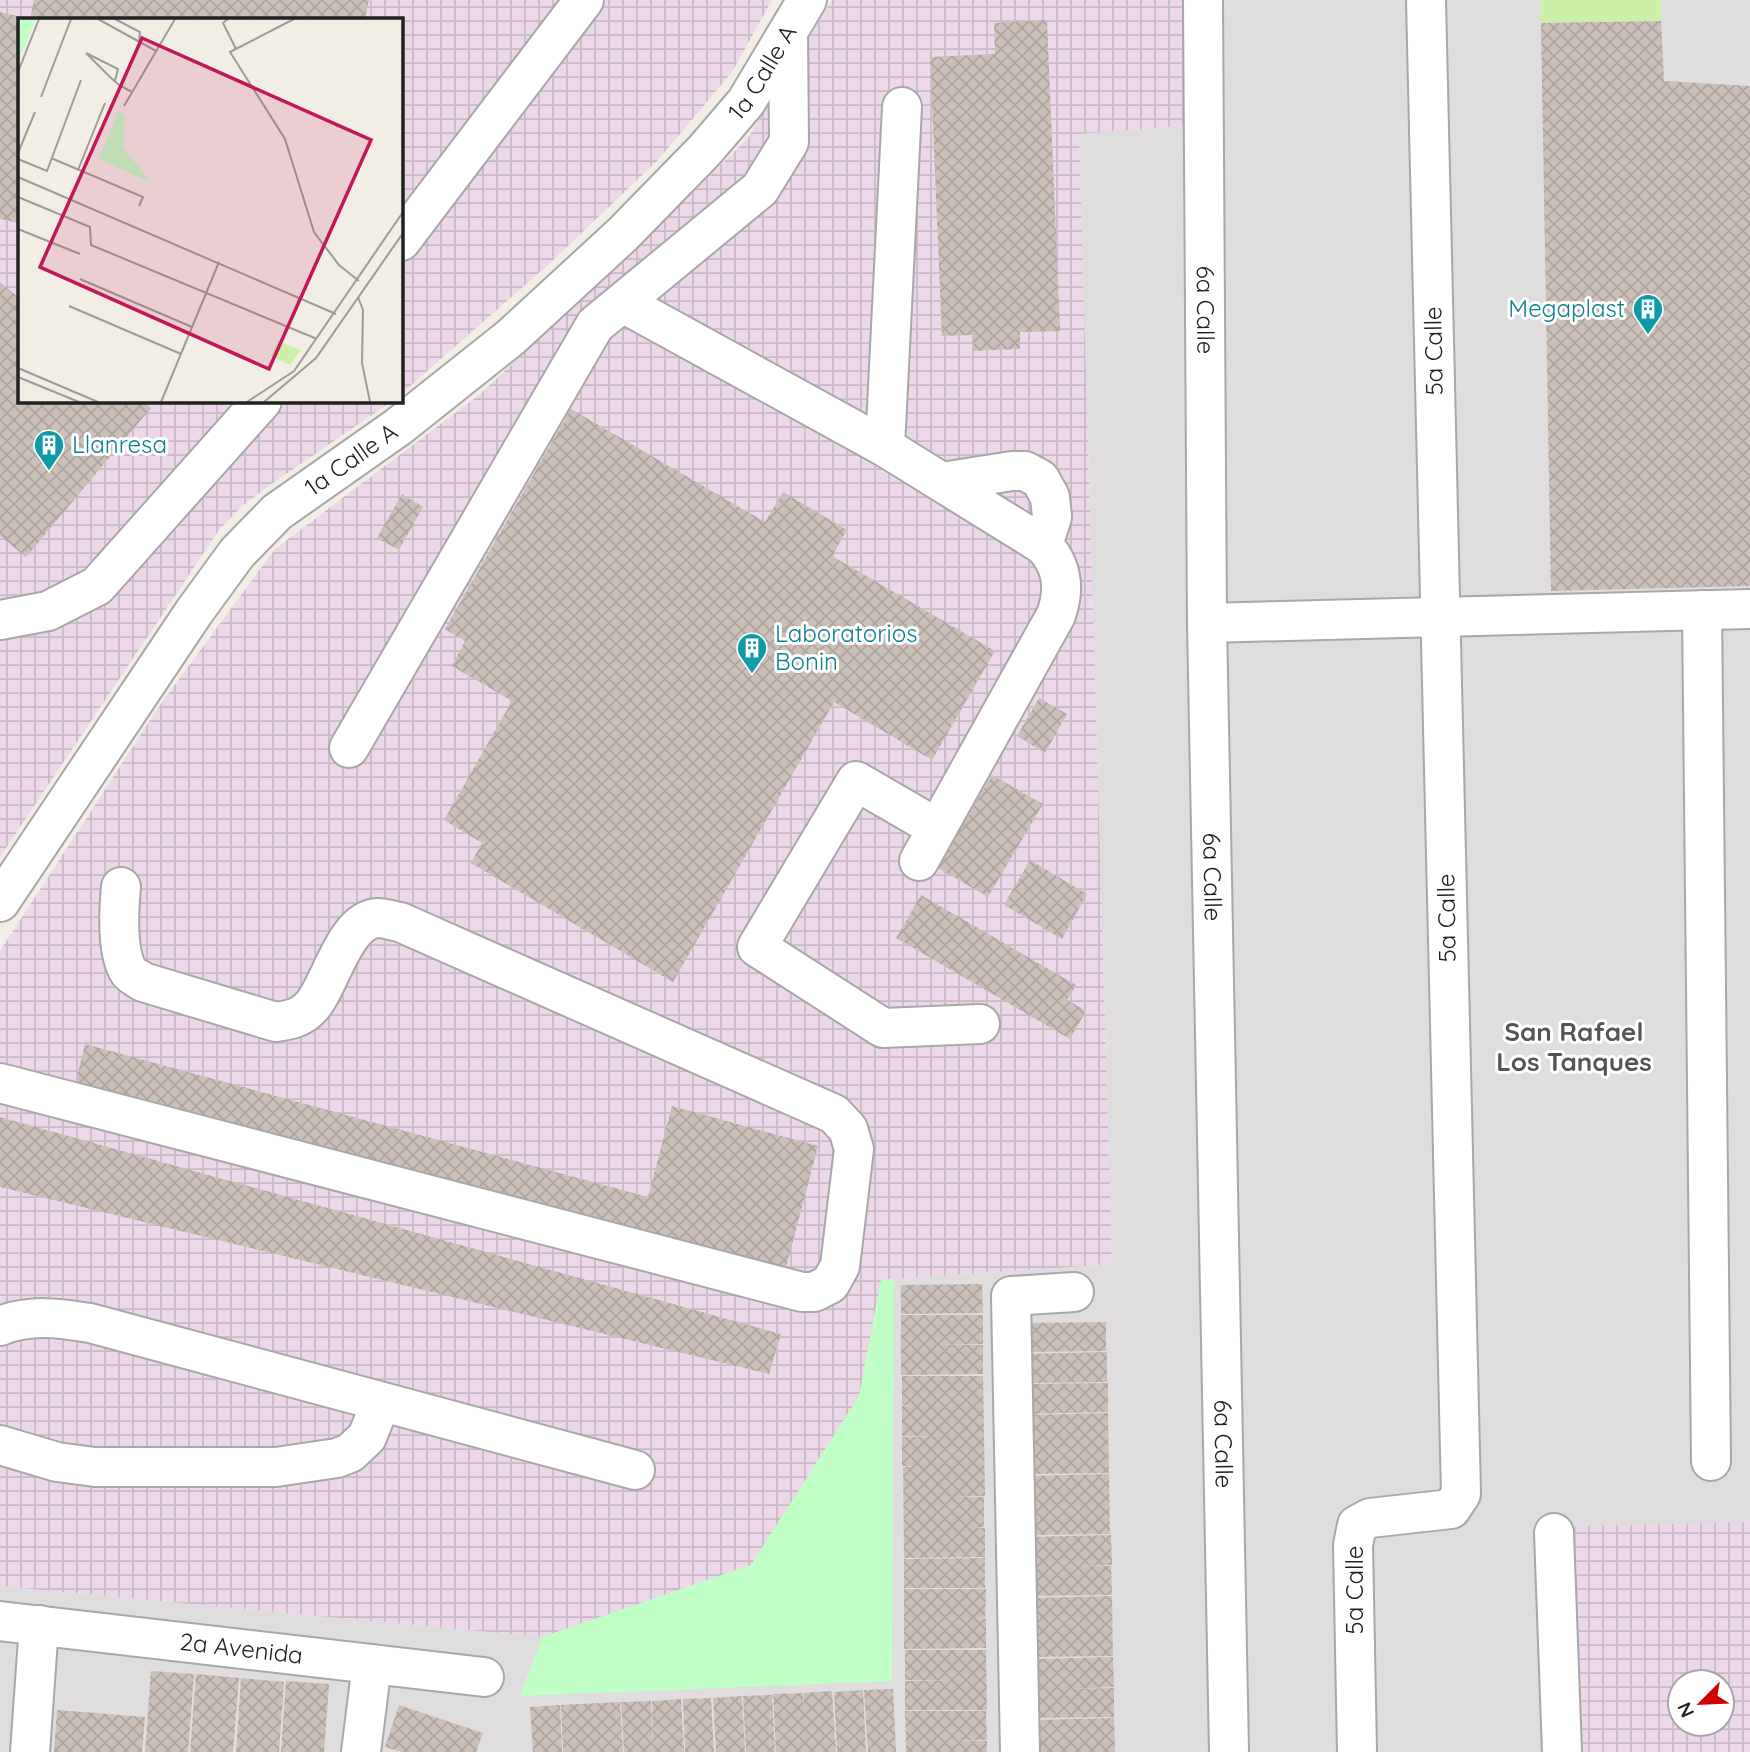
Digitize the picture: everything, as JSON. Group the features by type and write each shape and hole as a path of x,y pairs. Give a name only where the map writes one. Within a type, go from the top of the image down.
{"street":[{"path":"402,240 584,0"},
{"name":"1a Calle A","path":"0,902 194,612 237,553 277,512 398,428 510,338 623,234 705,150 746,102 807,0"},
{"name":"6a Calle","path":"1203,0 1207,624 1230,1752"},
{"name":"5a Calle","path":"1357,1752 1353,1545 1357,1525 1370,1518 1451,1508 1461,1494 1426,0"},
{"path":"349,748 595,325 760,189 789,142 788,34"},
{"path":"885,447 902,107"},
{"path":"623,303 885,447 1043,545 1054,556 1062,583 1062,598 1056,615 919,861"},
{"path":"0,620 48,611 97,586 261,402"},
{"path":"942,482 1012,471 1026,471 1040,479 1050,496 1052,517 1043,545"},
{"path":"1207,624 1750,609"},
{"path":"1702,610 1711,1461"},
{"path":"937,828 856,782 757,947 883,1028 981,1024"},
{"path":"0,1083 802,1292 814,1292 830,1284 839,1266 854,1149 848,1129 834,1114 400,922 376,918 360,924 334,962 312,1007 296,1019 276,1022 143,982 129,972 122,953 118,914 121,887"},
{"path":"1020,1752 1011,1296 1074,1292"},
{"path":"0,1326 27,1318 53,1317 90,1323 635,1470"},
{"path":"0,1445 57,1462 95,1467 276,1467 337,1458 350,1453 367,1437 381,1402"},
{"path":"1554,1533 1562,1752"},
{"name":"2a Avenida","path":"0,1621 484,1677"},
{"path":"30,1752 38,1625"},
{"path":"361,1752 372,1664"}],"shaded area":[{"path":"0,0 772,0 732,72 658,160 549,264 402,393 402,18 18,18 18,402 391,402 270,485 242,506 219,530 0,857"},
{"path":"832,0 1183,0 1185,126 1079,134 1112,1264 881,1280 859,1396 751,1565 542,1637 0,1586 0,951 160,705 275,549 479,395 649,236 748,138"},
{"name":"San Rafael Los Tanques","path":"1183,0 1750,0 1750,1752 0,1752 0,1586 542,1637 881,1280 1112,1264 1079,134 1185,126"},
{"path":"1750,1522 1750,1752 1583,1752 1575,1526"}],"green space":[{"path":"1540,0 1661,0 1661,21 1541,23"},
{"path":"894,1279 892,1681 520,1696 542,1637 751,1565 859,1396 881,1280"}],"building":[{"path":"34,0 369,0 365,18 30,18"},
{"path":"0,12 26,18 18,18 18,223 0,219"},
{"path":"1047,20 1060,331 1020,332 1020,349 974,351 973,335 942,336 930,57 995,54 994,23"},
{"name":"Megaplast","path":"1661,21 1664,81 1750,86 1750,586 1551,591 1541,23"},
{"name":"Llanresa","path":"0,282 18,297 18,402 143,402 151,408 26,557 0,536"},
{"name":"Laboratorios Bonin","path":"571,409 765,522 783,492 847,530 832,556 995,651 932,760 834,702 673,982 471,863 482,843 444,820 512,701 452,666 465,641 445,629"},
{"path":"402,494 423,507 399,550 377,538"},
{"path":"1039,698 1067,714 1045,753 1017,736"},
{"path":"992,775 1043,804 988,897 938,868"},
{"path":"1030,860 1087,894 1062,939 1004,905"},
{"path":"921,895 1076,985 1067,1000 1086,1011 1070,1039 896,938"},
{"path":"85,1044 648,1197 672,1106 818,1146 782,1283 74,1089"},
{"path":"0,1117 781,1334 769,1374 0,1187"},
{"path":"982,1284 983,1313 901,1314 901,1285"},
{"path":"901,1315 983,1315 983,1344 937,1345 983,1345 983,1374 901,1375"},
{"path":"1106,1322 1106,1351 1025,1352 1024,1323"},
{"path":"1107,1352 1107,1382 1026,1383 1025,1354"},
{"path":"902,1376 983,1376 985,1496 950,1497 984,1497 984,1527 974,1528 985,1528 985,1557 904,1558 903,1467 913,1466 902,1466 902,1437 936,1436 902,1436 902,1406 913,1405 902,1405"},
{"path":"1108,1383 1108,1412 1026,1414 1026,1384"},
{"path":"1108,1413 1109,1473 1028,1474 1026,1415"},
{"path":"1109,1474 1110,1534 1029,1535 1028,1476"},
{"path":"1111,1535 1112,1565 1077,1566 1111,1566 1112,1595 1030,1596 1029,1537"},
{"path":"985,1558 985,1588 904,1588 904,1559"},
{"path":"904,1589 986,1589 985,1618 975,1619 986,1619 986,1648 904,1649"},
{"path":"1112,1596 1113,1656 1032,1657 1030,1598"},
{"path":"905,1650 986,1650 987,1710 905,1710 905,1681 951,1680 905,1680"},
{"path":"1113,1657 1114,1687 1068,1689 1114,1688 1114,1717 1033,1718 1032,1659"},
{"path":"151,1671 194,1674 188,1752 145,1752"},
{"path":"196,1674 239,1678 233,1752 190,1752"},
{"path":"241,1678 284,1682 279,1752 236,1752"},
{"path":"286,1681 329,1684 324,1752 281,1752"},
{"path":"893,1689 896,1752 868,1752 864,1690"},
{"path":"863,1690 866,1752 837,1752 834,1692"},
{"path":"832,1691 836,1752 776,1752 773,1694 803,1693 803,1710 804,1693"},
{"path":"772,1695 775,1752 746,1752 743,1696"},
{"path":"742,1696 745,1752 716,1752 713,1698"},
{"path":"711,1698 714,1752 685,1752 683,1699"},
{"path":"681,1699 684,1752 624,1752 621,1702 651,1701 653,1748 652,1701"},
{"path":"620,1702 623,1752 563,1752 561,1705"},
{"path":"399,1705 483,1733 476,1752 402,1752 385,1747"},
{"path":"560,1705 562,1752 533,1752 530,1707"},
{"path":"57,1710 145,1717 142,1752 54,1752"},
{"path":"905,1711 986,1711 987,1740 953,1741 987,1741 987,1752 906,1752"},
{"path":"1114,1718 1115,1752 1034,1752 1033,1720"}],"place":[{"name":"Megaplast","path":"1648,336"},
{"name":"Llanresa","path":"49,472"},
{"name":"Laboratorios Bonin","path":"752,675"}],"district":[{"name":"San Rafael Los Tanques","path":"1574,1047"}]}
